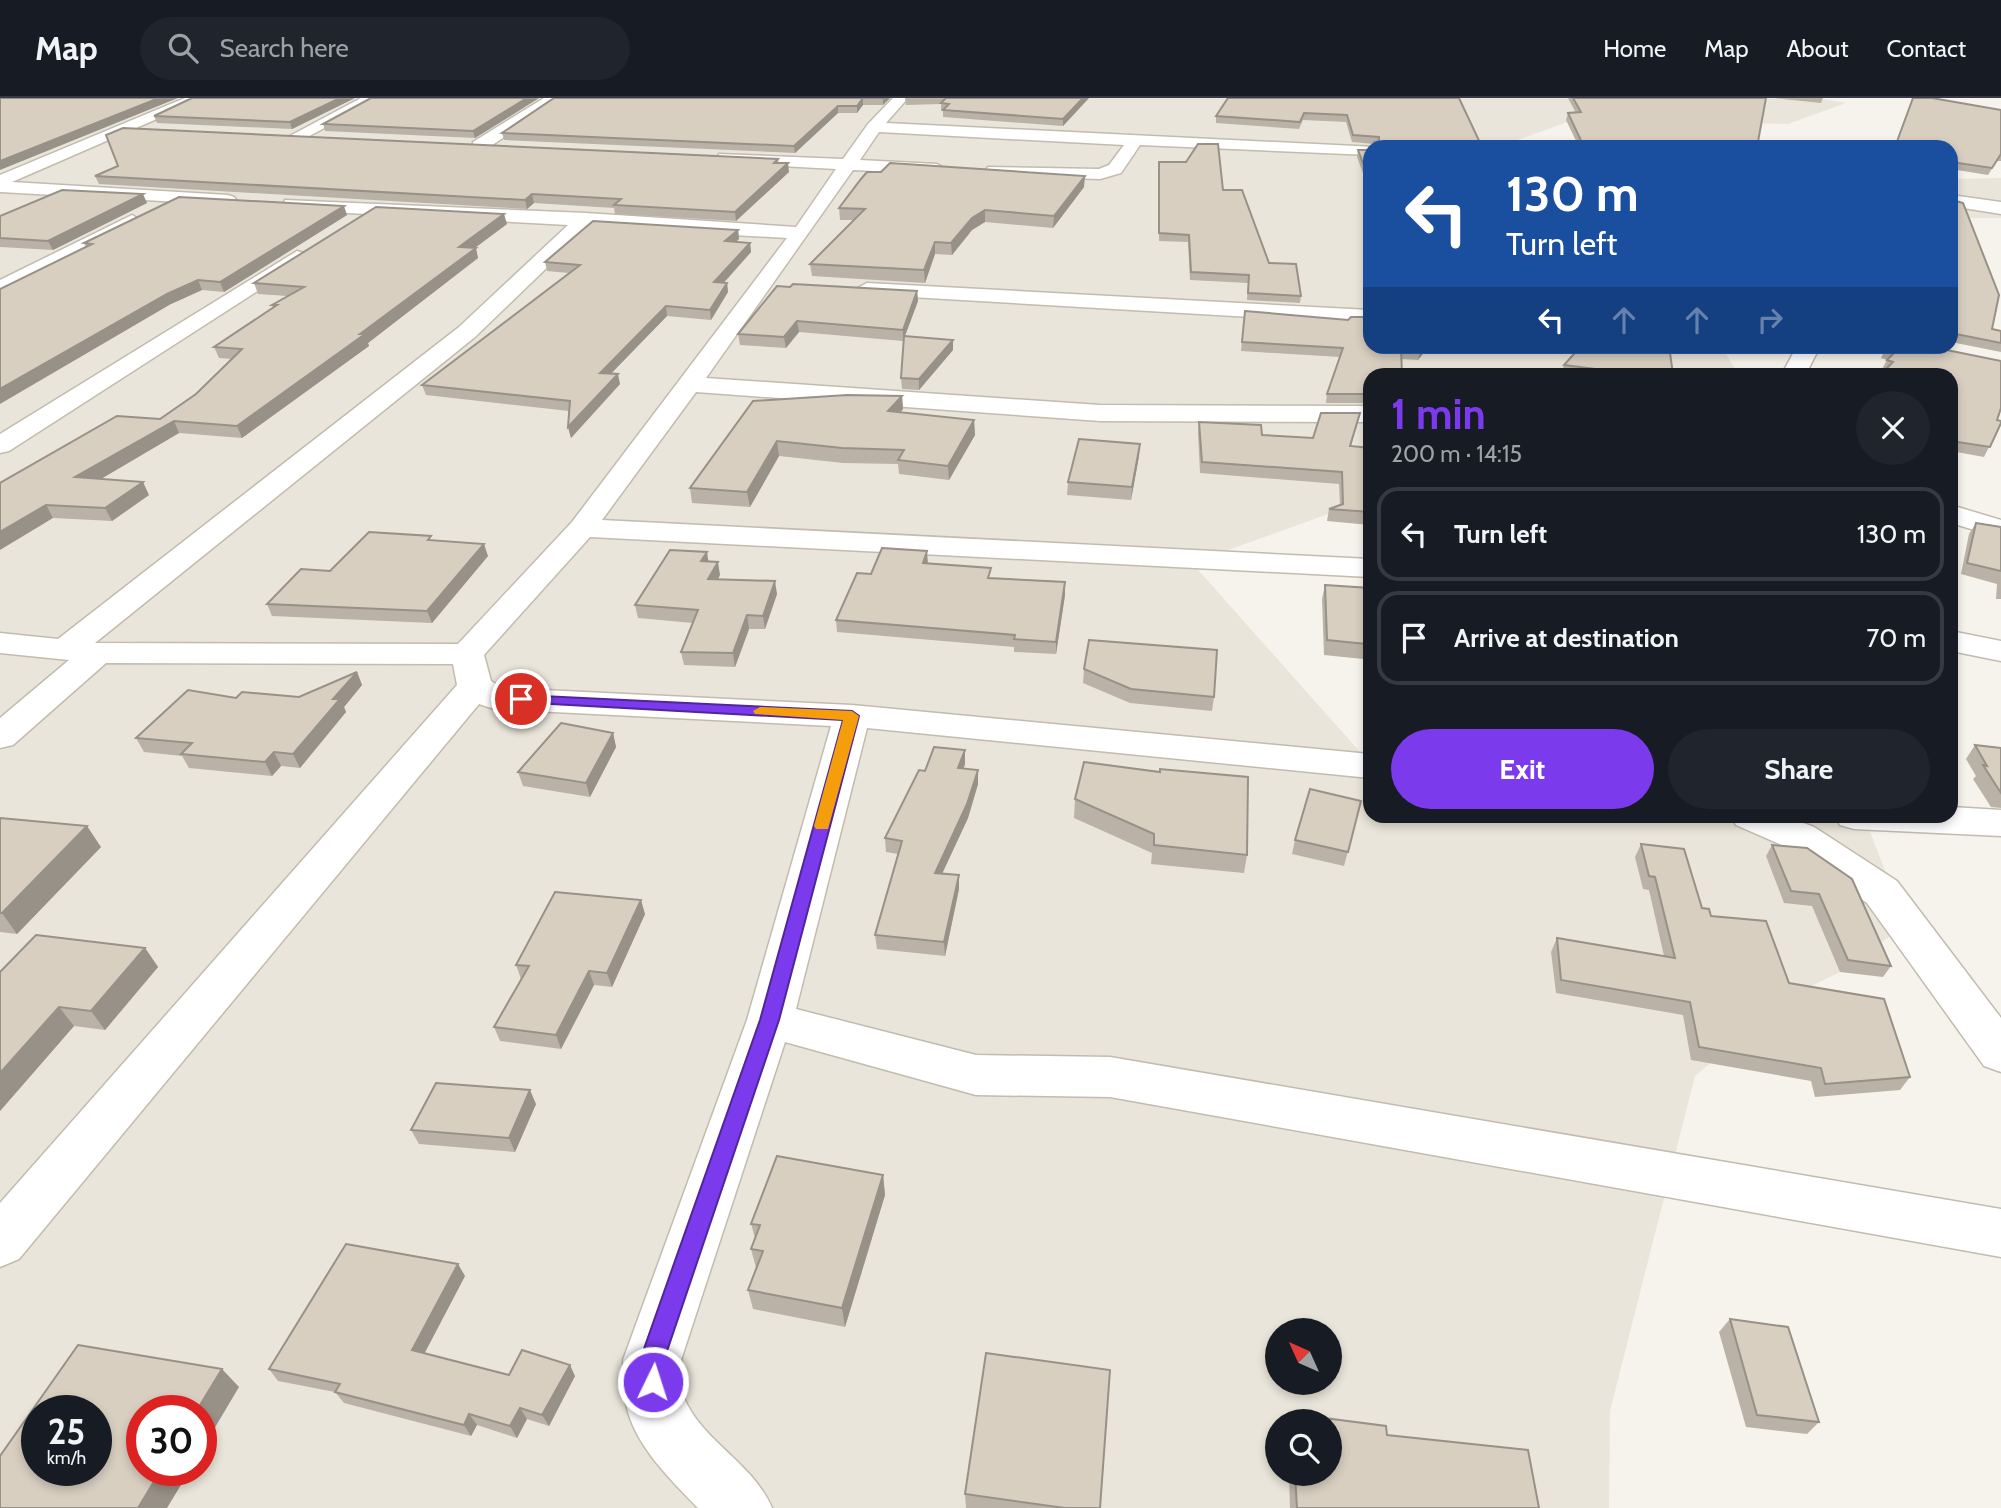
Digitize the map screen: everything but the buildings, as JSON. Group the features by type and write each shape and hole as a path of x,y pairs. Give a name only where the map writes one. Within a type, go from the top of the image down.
{"street":[{"path":"335,139 289,137 373,98"},
{"path":"506,147 472,145 554,98"},
{"path":"0,1242 471,670 582,528 764,283 874,127 901,98"},
{"path":"151,99 195,99"},
{"path":"0,181 195,99"},
{"path":"874,127 1363,150"},
{"path":"123,129 163,131"},
{"path":"710,158 1100,174 1115,169 1136,139"},
{"path":"0,187 243,202"},
{"path":"0,288 177,198"},
{"path":"1958,201 2001,208"},
{"path":"269,203 801,233"},
{"path":"339,231 374,209"},
{"path":"0,737 82,651 467,332 586,219"},
{"path":"0,445 315,246"},
{"path":"764,283 791,284"},
{"path":"846,287 1363,317"},
{"path":"688,384 1100,413 1363,414"},
{"path":"1958,516 2001,529"},
{"path":"582,528 1363,568"},
{"path":"1958,642 2001,651"},
{"path":"0,643 82,651 471,670 494,698 852,716 1363,765"},
{"path":"741,1508 681,1447 655,1405 652,1360 769,1020 852,716"},
{"path":"1958,821 2001,823"},
{"path":"1767,823 1800,837 1882,892 2001,1052"},
{"path":"769,1020 976,1075 1110,1077 2001,1233"}],"shaded area":[{"path":"0,98 1817,98 1846,103 1788,124 1576,119 1518,140 1363,140 1363,354 1726,354 1734,368 1363,368 1363,502 1192,563 1363,755 1363,823 1867,823 1906,925 1840,972 1789,997 1695,1076 1610,1411 1609,1508 0,1508"},
{"path":"2001,178 2001,218 1958,218 1958,179"}],"slow traffic":[{"path":"760,711 852,716 822,826"}],"route":[{"path":"521,699 852,716 769,1020 652,1360 653,1382"}]}
